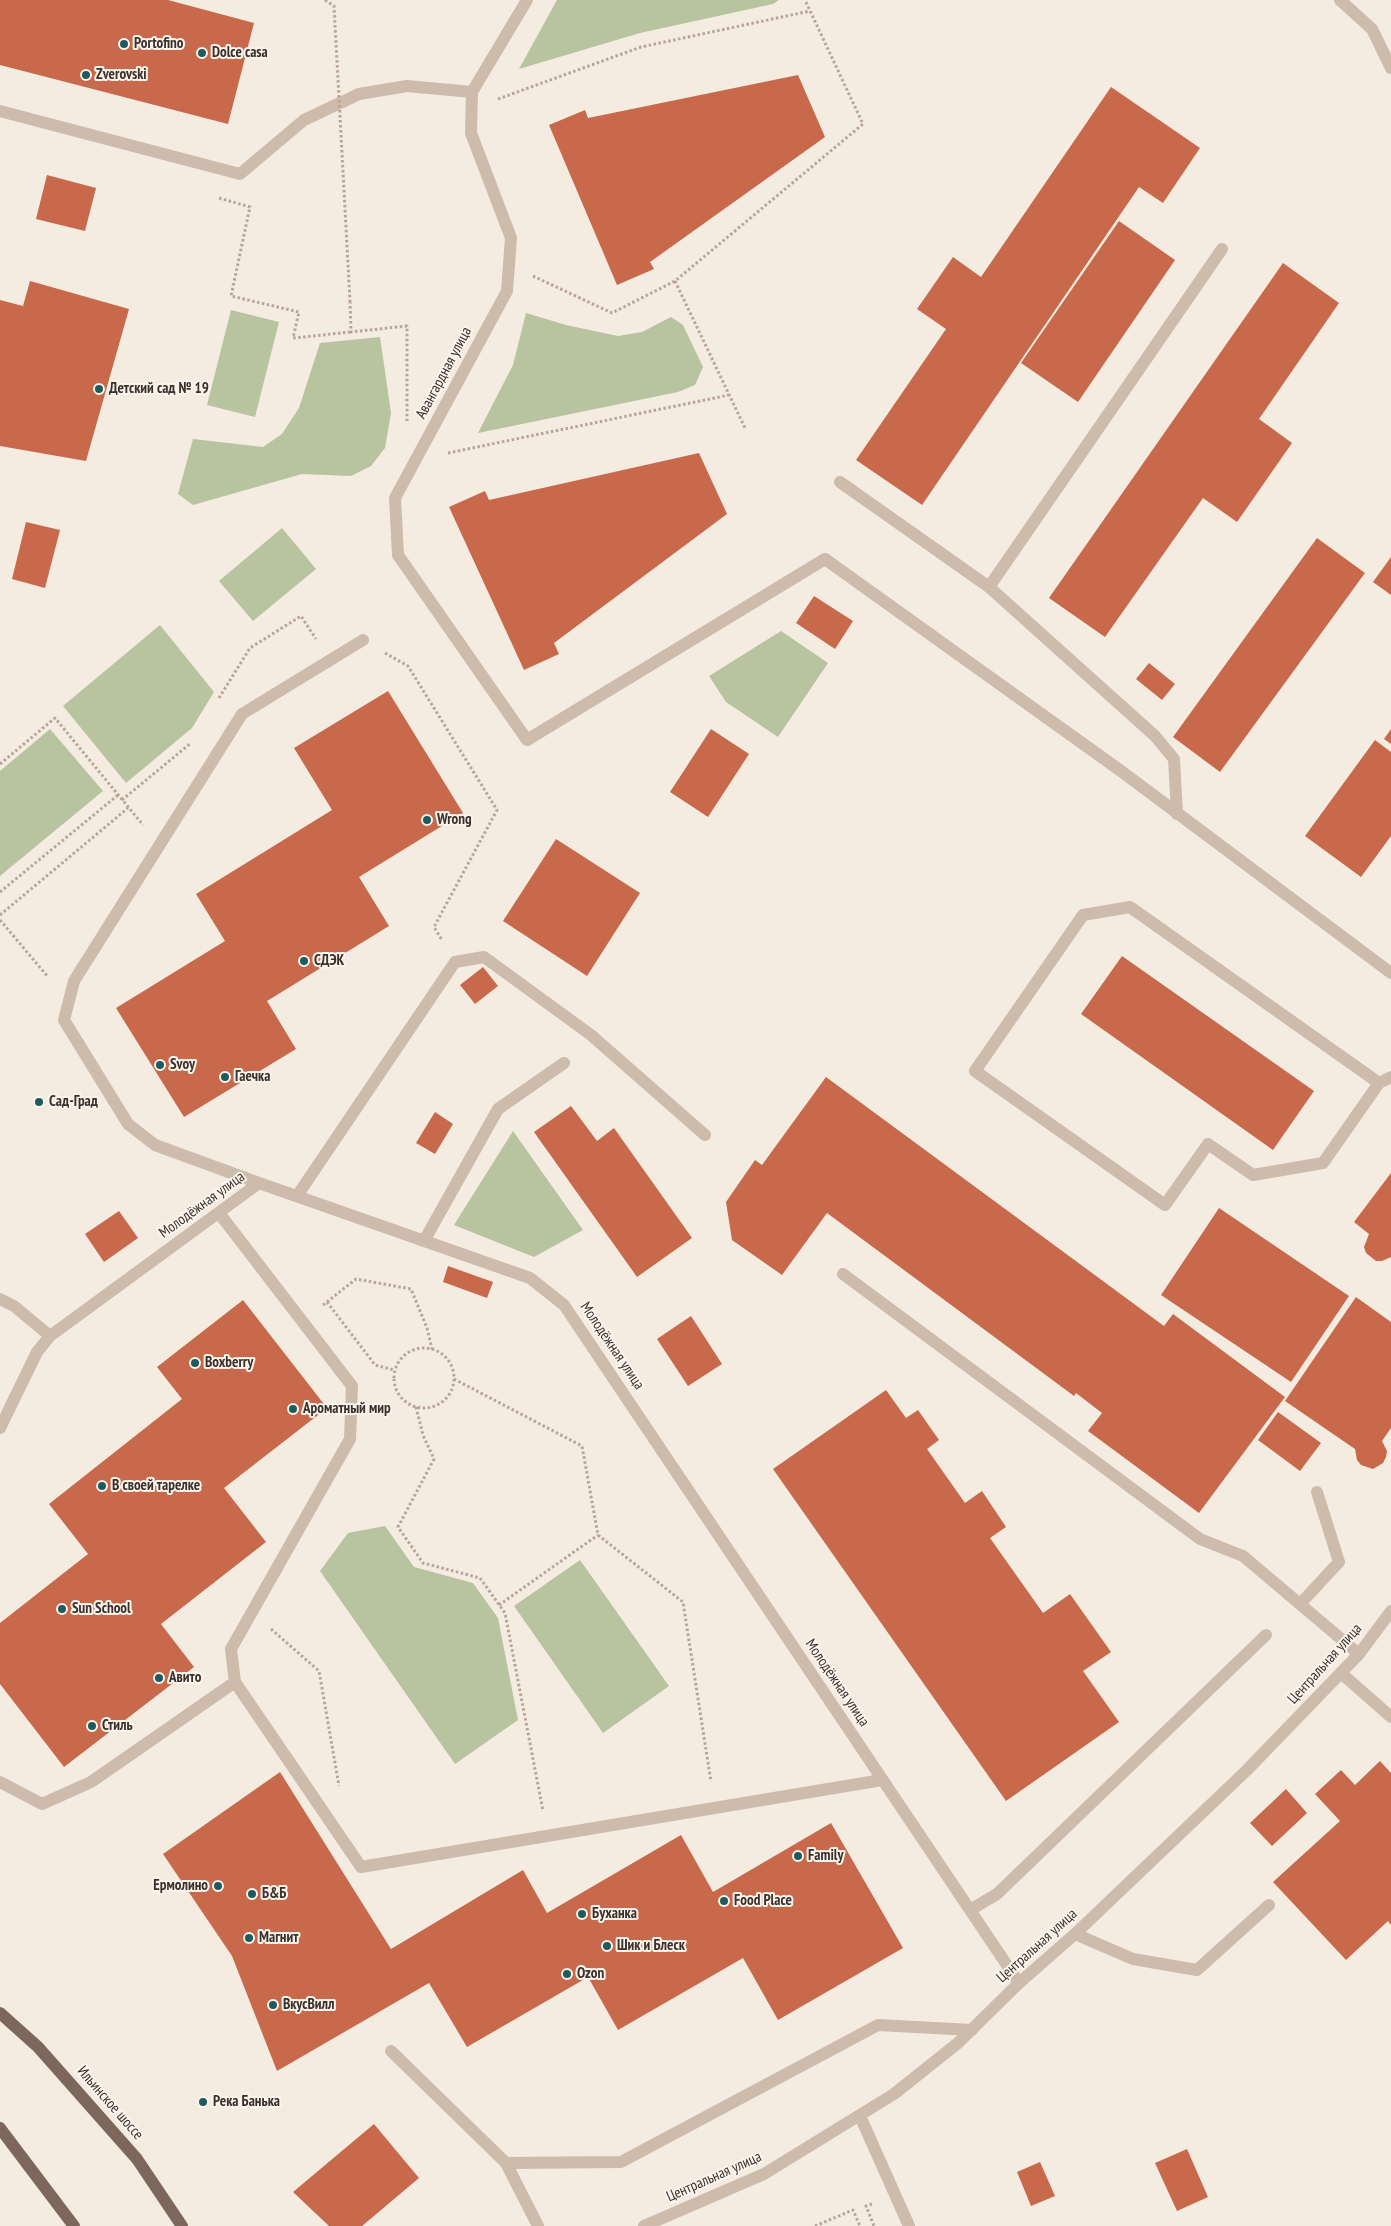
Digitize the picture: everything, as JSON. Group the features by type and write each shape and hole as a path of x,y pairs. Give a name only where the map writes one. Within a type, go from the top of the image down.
{"main road":[{"name":"Ильинское шоссе","path":"0,2012 38,2047 137,2159 182,2226"},
{"path":"0,2128 74,2226"}],"street":[{"path":"0,111 240,174 304,120 359,94 407,86 472,92 527,0"},
{"path":"1340,0 1372,29 1391,68"},
{"name":"Авангардная улица","path":"472,92 471,133 511,238 506,291 396,498 398,555 527,740 825,559 1177,814"},
{"path":"989,588 1222,249"},
{"path":"840,482 989,588 1161,743 1174,759 1177,814 1391,973"},
{"path":"259,1183 155,1145 128,1124 64,1020 74,981 242,714 363,640"},
{"path":"1379,1083 1130,907 1082,915 975,1071 1165,1205 1208,1144 1253,1175 1323,1163 1379,1083 1391,1077"},
{"path":"297,1196 455,962 484,957 591,1035 705,1135"},
{"path":"424,1241 498,1109 564,1063"},
{"name":"Молодёжная улица","path":"0,1428 37,1352 50,1336 259,1183 530,1278 564,1304 1019,1983"},
{"path":"219,1213 352,1386 350,1439 231,1649 235,1682 361,1867 882,1780"},
{"path":"843,1274 1200,1539 1243,1556 1359,1654"},
{"path":"0,1299 14,1306 50,1336"},
{"path":"1300,1604 1339,1562 1317,1492"},
{"name":"Центральная улица","path":"644,2226 764,2174 894,2094 972,2030 1019,1983 1075,1934 1247,1770 1359,1654 1391,1611"},
{"path":"970,1910 997,1894 1266,1634"},
{"path":"1341,1673 1391,1717"},
{"path":"0,1782 42,1804 91,1782 235,1682"},
{"path":"1075,1934 1133,1959 1197,1970 1269,1905"},
{"path":"506,2164 621,2162 878,2025 972,2030"},
{"path":"391,2051 506,2164 538,2226"},
{"path":"860,2116 909,2226"}],"path":[{"path":"325,0 334,6 352,332"},
{"path":"509,265 612,313 675,282 862,124 805,0"},
{"path":"472,109 641,47 810,11"},
{"path":"210,195 250,207 231,296 299,312 293,338 407,326 406,442 422,449"},
{"path":"675,282 745,428"},
{"path":"415,460 729,395"},
{"path":"363,640 408,666 497,810 434,927 455,962"},
{"path":"0,764 55,718 159,845"},
{"path":"0,892 118,794"},
{"path":"0,915 128,808"},
{"path":"0,920 54,985 72,989"},
{"path":"303,1321 356,1279 411,1288 427,1328 432,1348"},
{"path":"327,1302 375,1365 394,1370"},
{"path":"420,1348 432,1348 443,1354 451,1363 454,1386 448,1397 439,1404 428,1408 416,1407 406,1402 398,1394 394,1382 394,1370 400,1360 409,1352 420,1348"},
{"path":"454,1379 582,1446 598,1535 683,1602 715,1807"},
{"path":"416,1407 423,1435 434,1459 398,1527 423,1563 480,1578 505,1614 547,1836"},
{"path":"499,1605 598,1535"},
{"path":"252,1612 319,1671 340,1794"},
{"path":"815,2226 853,2210 860,2226"},
{"path":"869,2214 874,2226"}],"green space":[{"path":"557,0 779,0 773,4 640,33 519,69"},
{"path":"231,310 279,322 255,417 207,405"},
{"path":"526,313 566,325 618,336 642,332 671,317 683,325 703,367 695,385 678,392 478,433 513,365"},
{"path":"380,337 391,413 385,448 371,466 351,476 302,474 193,505 178,494 193,439 263,447 282,434 299,408 320,343"},
{"path":"282,528 316,569 253,621 219,581"},
{"path":"160,625 214,692 192,728 126,783 63,706"},
{"path":"781,631 828,663 778,737 726,702 709,676"},
{"path":"50,729 103,791 0,876 0,771"},
{"path":"513,1131 583,1230 534,1257 454,1225"},
{"path":"385,1526 414,1567 473,1583 498,1618 518,1720 455,1764 320,1571 348,1533"},
{"path":"580,1560 669,1686 603,1733 514,1606"}],"building":[{"name":"Portofino","path":"0,0 168,0 254,23 228,124 0,65"},
{"path":"798,75 825,137 650,262 654,269 617,285 549,125 585,110 588,118"},
{"path":"1111,87 1200,148 1163,203 1139,187 922,505 856,460 946,329 917,309 953,257 981,277"},
{"path":"47,175 96,188 85,231 36,219"},
{"path":"1119,221 1175,260 1078,402 1021,363"},
{"path":"1283,263 1339,303 1259,419 1292,443 1237,522 1203,498 1105,637 1049,598"},
{"path":"30,281 129,309 86,461 0,446 0,300 23,306"},
{"path":"699,453 727,514 554,643 559,654 524,670 449,507 485,491 489,500"},
{"path":"26,522 60,530 45,588 12,579"},
{"path":"1317,538 1365,573 1220,772 1173,737"},
{"path":"1391,557 1391,595 1373,582"},
{"path":"814,596 853,621 835,649 796,623"},
{"path":"1149,663 1175,684 1162,700 1136,679"},
{"path":"388,691 463,813 359,877 389,926 267,1001 296,1049 184,1117 116,1008 225,941 196,894 332,810 294,748"},
{"path":"711,729 749,754 708,817 670,792"},
{"path":"1391,729 1391,744 1384,739"},
{"path":"1375,740 1391,752 1391,836 1361,877 1305,836"},
{"path":"556,839 640,893 587,976 503,921"},
{"path":"1122,956 1314,1091 1273,1150 1081,1014"},
{"path":"483,967 498,986 475,1004 460,985"},
{"path":"826,1077 1164,1326 1173,1314 1285,1397 1199,1513 1088,1431 1102,1413 1076,1393 1074,1396 827,1213 782,1275 732,1240 726,1202 755,1160 762,1165"},
{"path":"571,1106 597,1141 614,1128 692,1238 637,1277 534,1132"},
{"path":"435,1112 453,1124 435,1154 416,1143"},
{"path":"1391,1173 1391,1257 1382,1261 1376,1261 1366,1253 1364,1247 1369,1234 1354,1222"},
{"path":"1219,1208 1349,1296 1291,1382 1161,1295"},
{"path":"119,1211 138,1238 104,1262 85,1234"},
{"path":"448,1266 493,1282 487,1298 443,1282"},
{"path":"1356,1297 1391,1322 1391,1428 1382,1441 1387,1451 1386,1457 1383,1463 1373,1469 1361,1465 1357,1460 1355,1449 1285,1401"},
{"path":"243,1300 327,1408 224,1488 266,1542 161,1624 194,1667 64,1767 0,1684 0,1623 88,1554 49,1504 182,1399 157,1367"},
{"path":"691,1316 722,1364 688,1386 657,1339"},
{"path":"886,1390 906,1418 918,1410 939,1440 927,1449 965,1503 982,1491 1006,1527 990,1538 1043,1613 1070,1594 1111,1652 1083,1671 1119,1722 1006,1801 773,1469"},
{"path":"1278,1412 1321,1443 1300,1471 1258,1440"},
{"path":"1380,1761 1391,1773 1391,1925 1388,1921 1346,1960 1273,1882 1340,1821 1315,1794 1341,1770 1355,1785"},
{"path":"280,1772 391,1949 523,1870 547,1913 681,1835 713,1892 831,1823 903,1948 778,2020 743,1958 618,2030 588,1977 467,2047 429,1983 277,2071 232,1956 163,1854"},
{"path":"1286,1789 1307,1813 1272,1846 1250,1823"},
{"path":"374,2124 419,2178 362,2226 329,2226 293,2192"},
{"path":"1187,2149 1208,2197 1177,2211 1155,2163"},
{"path":"1040,2162 1055,2196 1031,2206 1017,2172"}],"place":[{"name":"Portofino","path":"124,44"},
{"name":"Dolce casa","path":"202,53"},
{"name":"Zverovski","path":"86,75"},
{"name":"Детский сад № 19","path":"99,389"},
{"name":"Wrong","path":"427,820"},
{"name":"СДЭК","path":"304,961"},
{"name":"Svoy","path":"160,1065"},
{"name":"Гаечка","path":"225,1077"},
{"name":"Сад-Град","path":"39,1102"},
{"name":"Boxberry","path":"195,1363"},
{"name":"Ароматный мир","path":"293,1409"},
{"name":"В своей тарелке","path":"102,1486"},
{"name":"Sun School","path":"62,1609"},
{"name":"Авито","path":"159,1678"},
{"name":"Стиль","path":"92,1726"},
{"name":"Family","path":"798,1856"},
{"name":"Ермолино","path":"218,1886"},
{"name":"Б&Б","path":"252,1894"},
{"name":"Food Place","path":"724,1901"},
{"name":"Буханка","path":"582,1914"},
{"name":"Магнит","path":"249,1938"},
{"name":"Шик и Блеск","path":"607,1946"},
{"name":"Ozon","path":"567,1974"},
{"name":"ВкусВилл","path":"273,2005"},
{"name":"Река Банька","path":"203,2102"}]}
